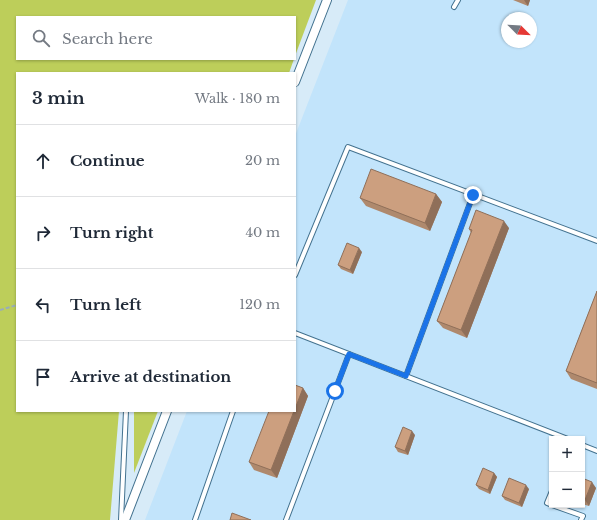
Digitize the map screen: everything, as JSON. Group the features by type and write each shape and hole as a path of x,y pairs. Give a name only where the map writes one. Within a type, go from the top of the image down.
{"street":[{"path":"296,79 327,0"},
{"path":"125,520 167,412"}],"lane":[{"path":"454,7 458,0"},
{"path":"296,273 348,147 597,241"},
{"path":"406,376 473,195"},
{"path":"296,333 560,436"},
{"path":"286,520 349,354"},
{"path":"121,520 126,412"},
{"path":"194,520 233,412"},
{"path":"585,446 597,451"},
{"path":"560,508 583,516 581,520"}],"path":[{"path":"0,310 16,305"}],"shaded area":[{"path":"348,0 597,0 597,520 145,520 187,412 296,412 296,133"}],"green space":[{"path":"0,0 316,0 296,53 296,16 16,16 16,60 294,60 289,72 16,72 16,412 119,412 110,520 0,520"},
{"path":"134,412 158,412 134,473"}],"building":[{"path":"371,169 436,194 425,223 360,198"},
{"path":"476,210 504,221 461,330 437,321 472,230 469,229"},
{"path":"347,243 359,248 350,270 338,265"},
{"path":"597,291 597,383 566,371"},
{"path":"296,385 303,388 296,406"},
{"path":"269,412 294,412 271,470 249,462"},
{"path":"403,427 412,431 405,451 395,447"},
{"path":"483,468 494,473 488,490 476,485"},
{"path":"509,478 526,485 519,503 502,496"},
{"path":"585,479 592,482 585,500"},
{"path":"232,513 251,520 230,520"}],"route":[{"path":"335,391 349,354 406,376 473,195"}]}
